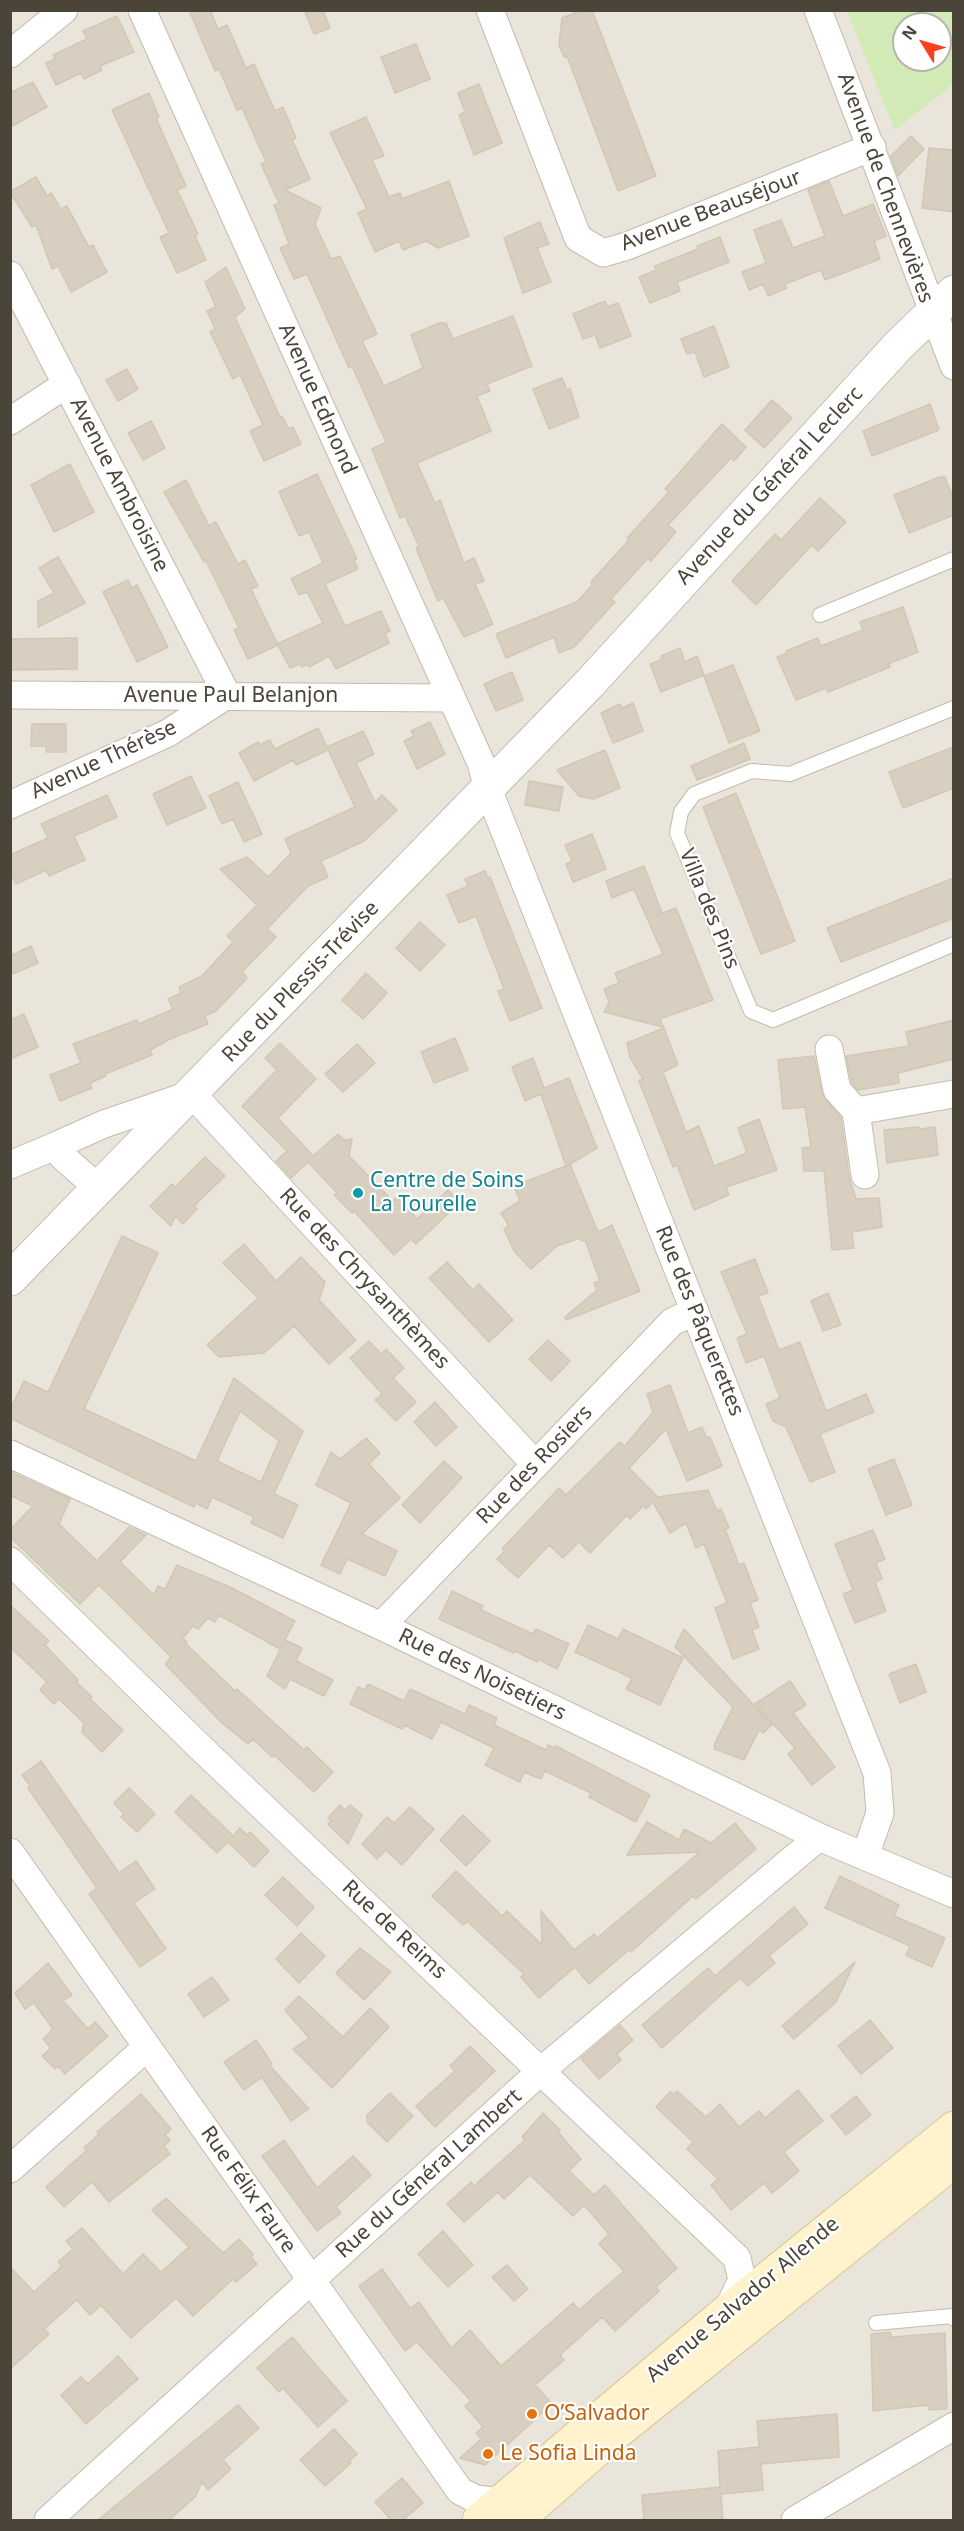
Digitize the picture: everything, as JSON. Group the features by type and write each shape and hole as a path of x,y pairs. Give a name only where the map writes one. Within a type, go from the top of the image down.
{"main road":[{"name":"Avenue Salvador Allende","path":"499,2514 726,2312 954,2128"},
{"path":"499,2514 616,2433 954,2161"}],"street":[{"path":"10,54 64,10"},
{"name":"Avenue Edmond","path":"142,10 481,762 488,789"},
{"name":"Avenue Beauséjour","path":"490,10 578,238 603,253 627,246 872,147"},
{"name":"Avenue de Chennevières","path":"818,10 921,276 943,303 954,366"},
{"name":"Avenue Ambroisine","path":"10,275 227,695"},
{"name":"Avenue du Général Leclerc","path":"590,683 943,303"},
{"path":"10,421 67,384"},
{"name":"Rue du Plessis-Trévise","path":"10,1279 590,683"},
{"name":"Avenue Paul Belanjon","path":"10,695 451,698"},
{"name":"Avenue Thérèse","path":"10,805 168,732 227,695"},
{"name":"Rue des Pâquerettes","path":"488,789 877,1773 880,1813 866,1856"},
{"path":"829,1049 837,1090 856,1110 865,1175"},
{"path":"10,1165 104,1124 192,1094"},
{"name":"Rue des Chrysanthèmes","path":"192,1094 535,1464"},
{"path":"856,1110 954,1095"},
{"path":"56,1146 63,1156 98,1188"},
{"name":"Rue des Rosiers","path":"381,1626 672,1322 695,1311"},
{"name":"Rue des Noisetiers","path":"10,1454 381,1626 819,1837 954,1894"},
{"name":"Rue de Reims","path":"10,1561 202,1749 737,2258 742,2280 726,2312"},
{"name":"Rue du Général Lambert","path":"48,2520 542,2070 819,1837"},
{"name":"Rue Félix Faure","path":"10,1852 460,2491 499,2514"},
{"path":"10,2169 147,2047"},
{"path":"802,2518 954,2426"}],"lane":[{"path":"820,615 954,559"},
{"name":"Villa des Pins","path":"954,708 789,774 752,771 694,794 681,812 678,833 751,1011 773,1020 954,944"},
{"path":"876,2323 952,2316 954,2319"}],"shaded area":[{"path":"11,11 953,11 953,2520 11,2520"}],"green space":[{"path":"847,11 953,11 953,84 895,130"}],"building":[{"path":"189,10 210,10 218,29 227,25 246,68 254,64 275,111 283,107 296,138 292,140 310,179 285,190 321,208 315,224 331,259 340,256 377,334 362,341 384,386 423,368 411,335 439,323 446,323 453,339 513,316 532,366 487,384 490,391 477,396 491,431 417,463 435,503 440,500 464,563 474,558 484,581 475,584 493,624 464,637 443,598 438,601 416,548 419,546 405,516 400,518 372,449 386,442 352,366 349,368 307,274 294,279 280,248 289,244 274,205 279,203 261,164 266,162 242,108 237,110 219,69 215,71"},
{"path":"304,10 323,10 330,28 314,34"},
{"path":"582,10 592,10 656,176 618,191 567,56 564,57 559,45 562,18"},
{"path":"117,16 134,52 100,66 102,70 84,79 81,73 56,85 46,63 55,59 53,55 87,39 83,31"},
{"path":"416,44 430,79 395,93 381,57"},
{"path":"33,82 47,107 10,127 10,93"},
{"path":"479,84 502,143 474,155 459,115 465,112 458,93"},
{"path":"149,93 159,117 156,118 186,186 177,190 198,234 195,236 206,260 177,273 160,237 169,233 112,110"},
{"path":"366,117 384,156 372,160 389,197 400,193 402,199 449,181 469,236 438,248 426,241 403,250 399,241 375,252 358,213 367,209 330,133"},
{"path":"911,136 924,149 898,176 891,156"},
{"path":"929,148 954,150 954,212 922,208"},
{"path":"36,177 47,196 51,193 61,209 67,206 89,247 93,245 107,272 71,292 58,266 52,269 36,225 32,227 10,192"},
{"path":"829,181 843,216 873,204 886,236 874,241 880,259 825,280 821,270 785,284 787,288 768,296 763,284 749,290 742,272 766,263 754,230 781,220 793,248 825,236 808,190"},
{"path":"540,222 549,244 537,248 551,282 523,293 504,238"},
{"path":"720,237 729,262 677,282 680,291 650,303 639,277 656,270 655,266 698,249 697,246"},
{"path":"226,267 245,309 235,317 280,417 282,416 289,429 293,427 301,444 264,461 250,431 263,425 240,375 233,379 210,332 215,329 207,311 216,307 205,282"},
{"path":"605,301 607,307 618,303 631,336 600,348 595,335 583,339 573,314"},
{"path":"714,326 729,367 704,377 695,352 687,354 681,339"},
{"path":"127,369 138,389 118,401 106,380"},
{"path":"562,378 567,390 570,389 579,417 549,429 533,389"},
{"path":"772,400 792,418 764,448 745,430"},
{"path":"930,404 939,430 872,456 863,431"},
{"path":"151,421 165,448 143,460 128,433"},
{"path":"722,424 746,447 734,461 731,458 668,525 676,532 651,561 648,558 611,599 615,602 574,647 559,653 554,637 506,658 496,634 577,602 592,585 591,582 629,540 627,538 669,492 665,489"},
{"path":"70,464 94,512 54,532 31,485"},
{"path":"317,474 357,559 354,560 358,569 325,584 345,626 381,611 390,631 385,633 389,643 336,669 329,656 309,667 307,664 302,667 300,664 290,668 277,644 323,623 307,592 299,595 291,579 323,563 309,532 299,536 279,492"},
{"path":"945,477 954,500 954,515 909,533 894,495"},
{"path":"186,480 209,526 216,522 238,564 245,560 258,586 251,589 278,645 248,659 234,630 239,628 206,561 204,562 164,492"},
{"path":"820,498 846,522 818,551 812,545 756,605 732,581 775,534 781,540"},
{"path":"58,557 85,603 38,627 38,601 54,593 39,568"},
{"path":"128,580 132,588 137,585 168,647 137,662 103,592"},
{"path":"903,607 918,652 888,664 890,667 828,692 826,688 796,700 777,657 818,638 821,646 863,630 860,622"},
{"path":"77,638 77,669 10,670 10,639"},
{"path":"680,648 685,662 697,656 704,675 661,692 650,664 663,659 661,656"},
{"path":"733,665 760,731 729,743 704,676"},
{"path":"512,672 523,700 496,711 484,684"},
{"path":"633,703 643,731 613,743 601,713 620,704 622,708"},
{"path":"430,722 445,754 417,769 404,741 414,736 411,731"},
{"path":"32,724 66,724 66,752 46,752 46,746 31,746"},
{"path":"318,728 327,747 363,731 374,754 356,763 375,802 382,795 397,810 364,841 321,861 328,877 308,886 267,929 276,937 242,972 247,978 216,1011 205,1016 208,1024 170,1039 150,1050 152,1055 105,1074 106,1076 90,1083 92,1088 60,1101 50,1075 81,1063 73,1044 137,1020 139,1024 173,1009 168,999 181,993 179,987 202,976 233,942 227,936 257,905 220,869 247,857 268,877 291,853 285,839 355,807 328,750 296,765 293,760 254,781 239,753 258,742 260,745 270,740 275,749"},
{"path":"744,743 750,759 697,780 691,766"},
{"path":"954,747 954,788 903,808 889,772"},
{"path":"605,750 620,788 593,799 579,796 557,770"},
{"path":"191,776 206,808 167,825 153,794"},
{"path":"529,781 563,787 559,811 525,805"},
{"path":"238,782 262,834 244,842 233,819 222,824 209,796"},
{"path":"736,793 795,941 761,954 703,807"},
{"path":"107,795 117,817 74,836 85,860 49,876 46,870 16,884 10,873 10,855 48,838 41,824"},
{"path":"592,834 606,869 573,882 566,864 572,861 565,845"},
{"path":"644,866 662,913 657,915 676,908 713,1000 660,1019 663,1027 604,1012 609,1002 604,989 619,983 615,973 663,954 634,889 612,898 606,881"},
{"path":"485,871 488,878 490,877 542,1008 510,1021 498,991 504,989 476,916 459,923 447,895 468,886 465,879"},
{"path":"954,878 954,918 841,962 827,928"},
{"path":"420,922 445,945 420,971 396,948"},
{"path":"31,946 38,963 10,975 10,956"},
{"path":"366,973 387,993 363,1019 342,1000"},
{"path":"24,1014 38,1047 10,1059 10,1020"},
{"path":"954,1020 954,1059 898,1073 899,1083 858,1090 852,1083 846,1056 909,1046 906,1032"},
{"path":"664,1028 678,1065 663,1072 686,1132 699,1126 714,1166 747,1153 738,1128 759,1119 777,1170 726,1187 729,1195 694,1210 677,1165 673,1167 639,1081 643,1079 630,1057 627,1043"},
{"path":"455,1038 468,1070 434,1083 421,1052"},
{"path":"280,1043 316,1079 278,1118 313,1156 338,1134 344,1140 352,1139 349,1156 393,1201 397,1197 417,1219 448,1190 460,1202 416,1244 411,1239 394,1255 354,1211 352,1213 334,1195 337,1193 308,1162 291,1178 276,1161 287,1151 242,1106 277,1070 265,1058"},
{"path":"357,1044 375,1063 343,1092 325,1074"},
{"path":"814,1056 822,1094 841,1118 849,1177 856,1199 879,1198 882,1227 852,1232 854,1248 832,1250 824,1171 804,1171 802,1148 811,1147 805,1107 783,1109 778,1060"},
{"path":"533,1058 544,1088 569,1078 597,1148 570,1164 598,1232 612,1225 640,1291 566,1320 565,1317 597,1290 594,1283 600,1281 585,1240 582,1241 580,1238 557,1246 531,1269 514,1251 504,1229 509,1226 501,1213 520,1201 514,1186 566,1166 541,1094 525,1101 512,1067"},
{"path":"919,1127 920,1129 935,1127 938,1155 887,1163 884,1130"},
{"path":"205,1157 225,1176 194,1206 197,1209 183,1224 175,1216 171,1226 150,1206 172,1184 175,1187"},
{"path":"122,1236 158,1253 84,1409 196,1461 234,1378 303,1431 274,1494 298,1505 283,1538 251,1523 254,1517 212,1497 207,1509 196,1503 194,1507 10,1418 10,1410 24,1381 48,1392","holes":["240,1411 279,1441 261,1482 217,1461"]},
{"path":"244,1244 276,1281 301,1257 325,1282 319,1300 356,1340 329,1364 294,1326 264,1353 219,1357 207,1345 258,1298 223,1263"},
{"path":"755,1259 768,1293 758,1296 779,1350 800,1342 826,1411 866,1394 874,1412 820,1434 835,1472 810,1482 786,1427 773,1421 766,1404 780,1398 764,1356 746,1363 737,1338 747,1334 721,1272"},
{"path":"447,1262 473,1290 479,1284 513,1320 489,1342 429,1278"},
{"path":"828,1293 841,1325 823,1331 811,1301"},
{"path":"548,1340 570,1361 551,1381 529,1359"},
{"path":"369,1341 381,1354 386,1349 404,1368 393,1378 416,1402 396,1421 375,1400 382,1394 350,1358"},
{"path":"670,1385 688,1433 702,1427 707,1438 710,1437 722,1466 687,1481 666,1429 629,1468 658,1497 708,1490 717,1511 721,1509 729,1528 725,1529 739,1565 744,1563 758,1600 750,1603 759,1627 752,1630 759,1649 733,1659 715,1608 727,1603 704,1544 696,1548 686,1523 670,1533 653,1502 646,1509 643,1506 630,1519 627,1515 590,1553 579,1542 563,1558 549,1545 518,1578 497,1559 505,1551 502,1549 559,1488 566,1495 620,1442 625,1446 653,1412 647,1394"},
{"path":"435,1402 457,1427 436,1446 414,1422"},
{"path":"366,1438 380,1453 369,1464 400,1498 362,1534 397,1551 385,1576 347,1559 340,1574 321,1565 351,1503 316,1485 331,1452 340,1459"},
{"path":"894,1459 912,1505 886,1515 868,1469"},
{"path":"444,1461 462,1478 420,1523 402,1505"},
{"path":"10,1472 70,1499 59,1524 97,1561 129,1527 146,1535 120,1562 154,1595 158,1586 165,1589 177,1565 232,1588 295,1621 280,1649 219,1615 215,1622 208,1618 198,1629 193,1626 183,1638 187,1642 185,1643 235,1691 237,1689 304,1750 307,1747 333,1772 314,1792 253,1739 248,1744 222,1723 165,1664 171,1657 99,1585 80,1604 10,1537 10,1530 33,1506 10,1495"},
{"path":"873,1530 885,1559 876,1563 882,1579 875,1582 886,1611 855,1623 843,1594 853,1590 835,1544"},
{"path":"452,1591 483,1606 481,1610 533,1634 536,1629 569,1644 557,1669 538,1659 537,1662 515,1651 514,1653 439,1619"},
{"path":"10,1605 49,1641 45,1645 78,1680 76,1682 92,1697 90,1699 123,1730 102,1752 82,1732 84,1723 59,1699 54,1704 40,1690 47,1682 10,1647"},
{"path":"588,1625 618,1639 623,1629 683,1658 660,1705 626,1689 632,1678 575,1652"},
{"path":"684,1629 772,1725 763,1733 759,1730 744,1760 715,1749 714,1745 733,1707 675,1647"},
{"path":"285,1640 302,1648 296,1661 333,1680 324,1696 290,1679 285,1689 267,1676"},
{"path":"916,1664 926,1692 900,1703 889,1674"},
{"path":"790,1681 806,1705 793,1713 835,1767 812,1785 788,1754 795,1748 755,1704"},
{"path":"368,1684 404,1701 410,1689 465,1714 469,1705 497,1718 494,1725 546,1750 548,1745 555,1748 556,1746 650,1795 636,1822 589,1797 591,1793 545,1771 541,1779 524,1772 520,1782 485,1765 494,1748 441,1722 432,1739 404,1725 402,1729 350,1704 358,1687 365,1690"},
{"path":"41,1761 119,1873 136,1861 155,1889 134,1903 166,1949 140,1967 89,1894 97,1888 28,1788 30,1786 22,1775"},
{"path":"129,1788 155,1814 137,1832 121,1817 124,1814 114,1803"},
{"path":"191,1795 233,1836 240,1828 247,1835 250,1832 269,1851 254,1867 228,1842 217,1853 175,1812"},
{"path":"340,1805 345,1810 350,1805 362,1815 348,1844 328,1824 331,1821 328,1818"},
{"path":"410,1807 434,1829 402,1865 386,1850 377,1859 362,1844 387,1817 394,1823"},
{"path":"463,1815 490,1841 466,1866 440,1840"},
{"path":"647,1822 679,1840 684,1829 711,1843 735,1823 756,1849 696,1899 693,1896 631,1952 629,1950 589,1984 575,1967 539,1998 521,1977 524,1974 467,1921 463,1925 432,1896 456,1871 502,1916 507,1911 542,1945 541,1911 574,1950 594,1934 597,1938 700,1852 627,1855"},
{"path":"840,1876 899,1905 894,1916 945,1938 932,1967 906,1955 910,1946 825,1908"},
{"path":"283,1877 314,1907 297,1926 265,1895"},
{"path":"794,1907 808,1924 769,1956 775,1963 748,1986 740,1978 662,2048 642,2025 708,1968 715,1976"},
{"path":"301,1933 325,1956 299,1983 276,1959"},
{"path":"360,1948 391,1972 364,2000 336,1973"},
{"path":"855,1962 836,2002 794,2039 782,2026"},
{"path":"48,1963 72,1995 63,2001 88,2029 95,2022 108,2036 65,2074 58,2066 55,2069 42,2056 51,2048 43,2039 53,2029 34,2003 25,2009 15,1993"},
{"path":"212,1977 229,2000 204,2017 188,1994"},
{"path":"299,1996 343,2037 370,2008 389,2027 332,2088 293,2049 309,2038 285,2010"},
{"path":"870,2020 893,2048 861,2074 838,2046"},
{"path":"620,2025 633,2040 617,2054 621,2060 599,2079 581,2058"},
{"path":"256,2040 272,2064 270,2066 309,2109 291,2121 262,2077 244,2090 224,2062"},
{"path":"470,2046 495,2071 435,2127 416,2106 455,2071 450,2066"},
{"path":"798,2090 823,2121 784,2152 799,2171 772,2193 764,2183 731,2210 711,2185 718,2179 687,2149 693,2142 656,2107 670,2092 674,2094 677,2091 706,2117 720,2104 739,2127 759,2111 765,2118"},
{"path":"390,2093 413,2116 387,2142 367,2122 367,2115"},
{"path":"141,2094 171,2129 165,2135 170,2140 164,2146 170,2154 109,2202 92,2182 64,2207 46,2187 87,2150 84,2148 99,2134 97,2132"},
{"path":"856,2096 871,2115 846,2135 831,2116"},
{"path":"543,2113 560,2130 558,2132 581,2159 569,2171 594,2195 605,2185 677,2268 656,2287 659,2291 615,2331 602,2317 560,2355 564,2360 535,2385 552,2404 485,2465 460,2458 481,2439 476,2433 483,2427 465,2406 471,2401 417,2342 405,2351 359,2286 382,2269 410,2308 419,2302 451,2348 470,2330 501,2366 573,2303 579,2310 624,2271 599,2244 609,2234 584,2205 573,2216 530,2175 504,2199 498,2192 464,2222 447,2204 471,2182 474,2186 525,2140 522,2137"},
{"path":"284,2140 317,2188 353,2156 371,2175 336,2207 341,2213 317,2231 262,2156"},
{"path":"166,2198 223,2253 239,2239 253,2254 251,2257 257,2264 236,2282 233,2279 193,2316 176,2298 131,2338 101,2305 90,2315 77,2300 44,2329 49,2334 10,2369 10,2267 34,2292 62,2266 58,2262 73,2249 66,2241 82,2228 123,2274 143,2254 161,2272 189,2247 152,2210"},
{"path":"443,2231 473,2265 448,2287 418,2254"},
{"path":"507,2265 528,2289 514,2301 492,2277"},
{"path":"890,2332 891,2337 945,2333 947,2409 929,2410 928,2405 873,2411 871,2334"},
{"path":"292,2337 347,2401 318,2427 283,2388 279,2392 257,2368"},
{"path":"118,2356 138,2379 86,2424 61,2395 81,2377 88,2384"},
{"path":"238,2405 259,2428 223,2460 231,2469 208,2490 202,2482 195,2497 169,2520 98,2520"},
{"path":"837,2414 839,2457 761,2464 763,2490 721,2494 723,2520 644,2520 642,2495 720,2487 718,2451 759,2447 757,2421"},
{"path":"334,2429 357,2454 349,2461 351,2463 325,2486 300,2460"},
{"path":"402,2478 423,2503 403,2520 391,2520 375,2502"}],"place":[{"name":"Centre de Soins La Tourelle","path":"358,1193"},
{"name":"O’Salvador","path":"532,2414"},
{"name":"Le Sofia Linda","path":"488,2454"}]}
